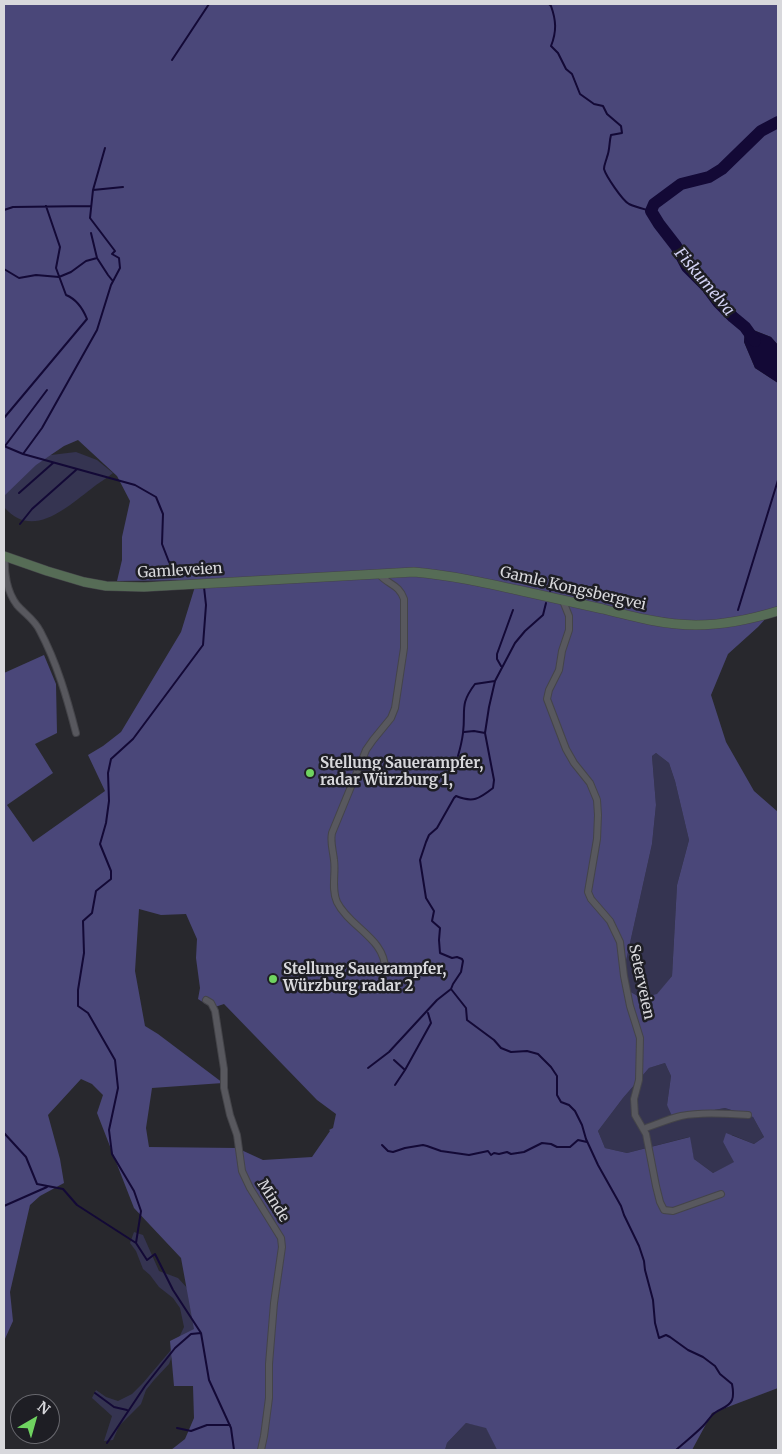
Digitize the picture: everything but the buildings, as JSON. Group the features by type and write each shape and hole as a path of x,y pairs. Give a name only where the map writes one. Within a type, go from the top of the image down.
{"main road":[{"name":"Gamleveien","path":"4,557 73,579 99,585 122,587 361,575"},
{"name":"Gamle Kongsbergvei","path":"361,575 414,572 436,574 476,581 642,618 685,625 725,623 754,618 778,611"}],"street":[{"name":"Gamleveien","path":"4,557 5,574 11,595 18,606 40,629 61,680 76,733"},
{"path":"379,574 384,580 397,587 402,593 404,600 404,648 398,692 391,718 373,740 364,755 331,839 336,899 345,913 380,949 384,959 385,970"},
{"name":"Seterveien","path":"563,601 569,616 569,626 559,670 549,690 547,699 566,749 574,764 590,783 597,800 598,839 588,892 591,899 610,921 620,942 630,1006 640,1038 639,1080 635,1094 635,1115 643,1129 648,1144 656,1186 664,1210 673,1211 721,1194"},
{"name":"Minde","path":"206,1000 211,1003 215,1011 224,1069 224,1088 237,1135 242,1172 281,1238 282,1247 274,1303 269,1364 269,1398 264,1436 260,1450"},
{"path":"643,1129 694,1114 748,1115"}],"shaded area":[{"path":"4,4 778,4 778,345 771,337 746,327 744,342 755,368 778,383 778,605 758,627 728,654 711,695 726,742 754,791 778,812 778,1388 712,1413 692,1450 497,1450 486,1428 466,1423 447,1443 445,1450 171,1450 185,1439 194,1418 193,1386 174,1386 170,1341 194,1329 181,1258 134,1208 97,1113 103,1095 92,1084 81,1079 48,1115 60,1159 64,1183 40,1196 30,1205 10,1292 13,1321 4,1341 4,673 44,655 56,684 57,733 35,744 53,773 7,805 33,842 105,791 88,755 121,732 181,632 197,580 117,581 122,560 122,537 130,501 117,476 78,440 64,446 36,465 4,496","holes":["656,753 669,763 689,840 677,885 672,976 657,994 641,998 624,988 624,970 652,844 656,805 652,756","139,909 161,915 186,914 197,939 196,958 200,988 198,999 212,1008 224,1004 317,1100 336,1114 333,1128 329,1130 312,1157 263,1160 237,1148 149,1147 146,1128 152,1088 223,1083 145,1026 135,971","665,1063 671,1076 667,1105 672,1116 725,1108 753,1117 764,1137 754,1144 726,1133 723,1142 734,1162 713,1173 694,1159 690,1137 627,1153 605,1148 598,1131 649,1068"]},
{"path":"745,327 771,337 778,345 778,383 755,368 744,342"},
{"path":"4,394 51,455 76,452 97,460 113,473 60,512 49,517 37,521 26,521 15,516 4,507"},
{"path":"656,753 669,763 689,840 677,885 672,976 657,995 641,998 624,988 624,970 652,844 656,805 652,756"},
{"path":"665,1063 671,1076 667,1105 682,1116 725,1108 753,1117 764,1137 754,1144 732,1135 723,1142 735,1162 713,1173 694,1159 689,1137 627,1153 605,1148 598,1131 649,1068"},
{"path":"134,1232 143,1235 159,1271 178,1278 189,1290 206,1407 174,1351 169,1364 146,1390 141,1404 119,1426 113,1440 104,1441 112,1416 92,1398 96,1390 106,1397 118,1401 132,1394 176,1344 184,1327 180,1308 173,1298 159,1287 143,1269 136,1251 130,1243"},
{"path":"466,1423 486,1427 497,1450 445,1450 447,1443"}],"waterway":[{"path":"172,60 209,4"},
{"path":"549,4 555,21 551,46 558,53 566,69 572,74 580,94 594,104 603,106 607,114 621,126 622,133 611,135 609,152 604,168 605,172 626,202 651,211"},
{"name":"Fiskumelva","path":"755,341 745,327 718,302 707,287 687,267 676,246 651,211 654,204 681,184 709,177 722,169 761,131 778,122"},
{"path":"23,454 42,428 97,330 111,285 120,268 119,258 112,254 115,251 90,218 93,190 105,148"},
{"path":"93,190 123,187"},
{"path":"4,418 87,319 79,305 66,295 56,268 60,247 46,206"},
{"path":"4,210 13,207 91,206"},
{"path":"91,233 97,258"},
{"path":"4,269 19,278 36,275 59,277 71,272 86,261 97,258 112,280"},
{"path":"5,446 47,390"},
{"path":"4,446 23,454 135,485 156,497 163,514 162,544 169,562 183,569"},
{"path":"19,493 53,463"},
{"path":"20,524 32,509 76,470"},
{"path":"738,610 778,480"},
{"path":"204,587 206,605 203,645 133,739 111,759 108,773 109,801 106,823 100,844 111,871 111,879 96,891 92,913 83,921 84,953 78,990 78,1006 88,1013 115,1060 118,1088 109,1130 112,1154 134,1191 141,1211 136,1243 147,1260 155,1254 173,1290 201,1333 209,1380 231,1428 234,1450"},
{"path":"368,1068 389,1052 437,1000 451,989 461,972 462,959 452,958 440,953 440,928 432,921 434,911 426,898 420,860 429,835 437,828 456,796 476,799 493,788 494,780 485,733 495,681 515,643 543,615 546,603"},
{"path":"501,666 497,659 497,654 513,610"},
{"path":"458,756 463,736 464,708 467,697 475,684 495,681"},
{"path":"464,732 485,733"},
{"path":"451,989 466,1008 467,1020 494,1040 501,1048 511,1052 527,1051 538,1054 551,1067 557,1076 557,1095 561,1102 569,1105 575,1111 598,1165 621,1206 639,1246 653,1300 655,1323 659,1338 666,1335 688,1350 703,1357 715,1366 720,1374 732,1384 733,1398 731,1402 714,1413 700,1429 676,1450"},
{"path":"395,1085 431,1023 428,1013"},
{"path":"394,1060 405,1070"},
{"path":"4,1133 26,1157 37,1184 63,1189 77,1205 136,1243"},
{"path":"382,1145 388,1151 393,1152 423,1145 441,1151 469,1155 488,1151 491,1155 494,1153 507,1152 511,1154 524,1152 542,1143 557,1147 570,1147 578,1140 587,1142"},
{"path":"4,1206 47,1187"},
{"path":"107,1443 145,1386 175,1348 191,1334 201,1333"},
{"path":"95,1393 114,1407 127,1410"},
{"path":"177,1428 191,1431 207,1425 230,1425"}],"place":[{"name":"Stellung Sauerampfer, radar Würzburg 1,","path":"310,773"},
{"name":"Stellung Sauerampfer, Würzburg radar 2","path":"273,979"}]}
